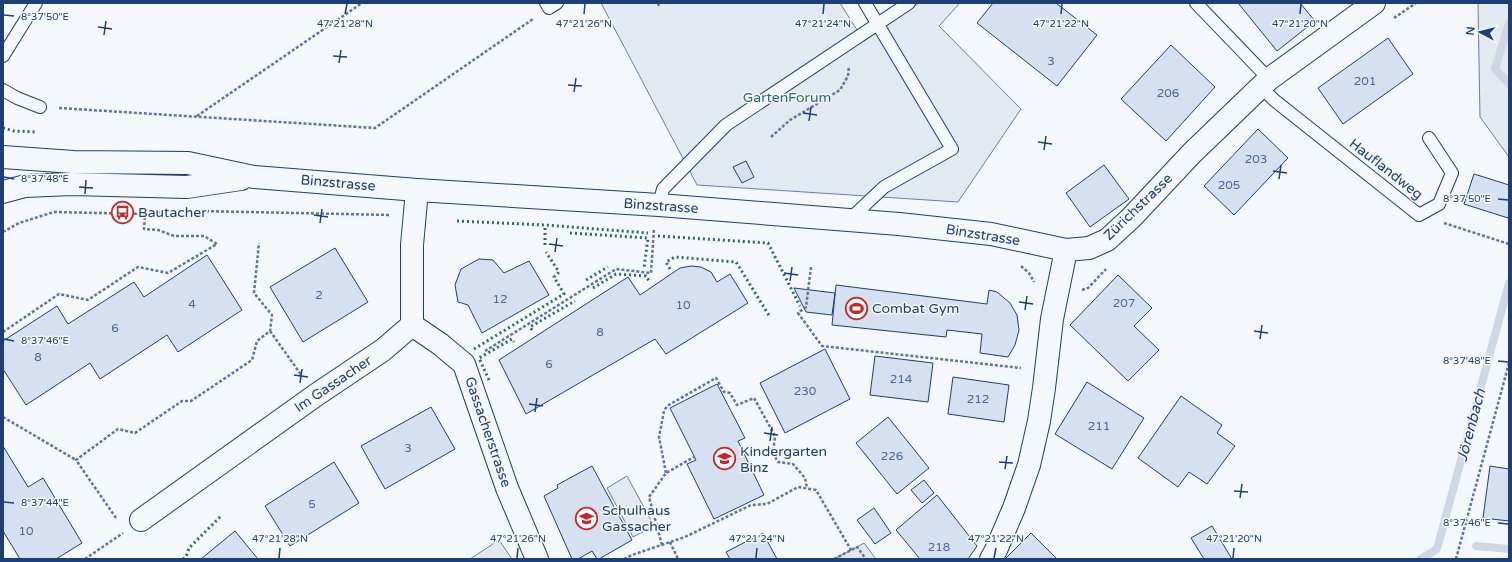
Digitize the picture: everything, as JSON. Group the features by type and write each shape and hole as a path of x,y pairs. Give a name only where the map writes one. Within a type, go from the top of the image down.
{"main road":[{"name":"Zürichstrasse","path":"1066,250 1089,248 1107,240 1131,218 1192,153 1265,83 1374,3"},
{"name":"Binzstrasse","path":"3,157 73,162 188,163 254,176 417,190 657,215 849,220 934,227 984,233 1066,250"},
{"name":"Binzstrasse","path":"3,192 26,186 72,184 187,187 254,176"},
{"path":"412,325 412,245 417,190"},
{"path":"991,559 1014,508 1029,465 1039,421 1052,319 1066,250"},
{"name":"Gassacherstrasse","path":"412,325 440,344 464,364 507,488 537,559"},
{"name":"Im Gassacher","path":"133,525 316,394 383,350 412,325"}],"lane":[{"path":"3,56 9,37 36,3"},
{"path":"849,220 884,187 952,149 865,3"},
{"path":"657,215 663,188 726,125 909,3"},
{"name":"Hauflandweg","path":"1196,3 1265,83 1274,100 1419,215"},
{"path":"3,90 17,98 40,106"},
{"path":"1419,215 1439,204 1452,172 1429,138"}],"path":[{"path":"196,116 362,3"},
{"path":"40,106 375,128 551,5"},
{"path":"771,137 790,120 840,90 848,76 850,62 844,46"},
{"path":"3,332 59,294 88,300 138,267 168,273 217,244 204,236 174,236 158,230 144,229 145,214"},
{"path":"464,364 616,269 651,273 657,215"},
{"name":"Hauflandweg","path":"1419,215 1509,244"},
{"path":"259,242 254,293 272,315 270,331 316,394"},
{"path":"811,267 806,307 798,313 822,346 1046,370"},
{"path":"76,460 118,429 135,433 182,401 191,401 252,360 257,341 270,331"},
{"path":"1456,559 1509,363"},
{"path":"666,472 659,437 664,411 667,406 716,378 724,392 730,393 737,405 754,398 775,436 773,453 778,462 793,464 805,478 807,488"},
{"path":"3,416 76,460 133,525 85,559"},
{"path":"662,545 648,497 666,472 694,457"},
{"path":"624,559 685,537 751,505 767,504 798,487 816,490 851,550"},
{"path":"670,542 678,559"},
{"path":"834,559 857,547 866,559"}],"green space":[{"name":"GartenForum","path":"601,3 840,3 864,41 919,3 960,3 939,26 1021,109 958,202 697,185"},
{"path":"1478,3 1509,3 1509,157 1480,117"},
{"path":"627,476 654,526 633,537 607,488"}],"shaded area":[{"path":"499,540 512,559 470,559"},
{"path":"864,543 876,559 834,559 857,547"}],"building":[{"path":"993,3 1056,3 1097,35 1057,86 977,23"},
{"path":"1238,3 1300,3 1315,21 1277,51"},
{"path":"1388,38 1413,74 1343,124 1318,88"},
{"path":"1171,45 1215,87 1166,141 1121,99"},
{"path":"1258,129 1288,158 1234,215 1204,186"},
{"path":"746,161 754,177 742,183 733,167"},
{"path":"1104,165 1129,199 1090,227 1066,193"},
{"path":"1474,174 1509,185 1508,218 1464,204"},
{"path":"335,248 368,302 303,342 270,287"},
{"path":"207,255 242,310 178,352 167,335 100,379 90,363 26,405 3,369 3,341 57,306 68,324 134,282 144,297"},
{"path":"479,259 493,260 504,273 529,261 549,295 482,333 468,305 458,302 455,285 461,269"},
{"path":"691,266 701,267 711,272 717,282 730,274 748,303 666,354 655,339 526,414 499,360 628,277 640,295 680,268"},
{"path":"1118,275 1152,308 1134,326 1159,350 1128,381 1070,325"},
{"path":"836,285 987,304 989,290 997,292 1010,303 1017,315 1019,330 1015,345 1008,357 980,353 982,334 947,330 946,337 832,325"},
{"path":"794,288 835,293 832,315 806,312"},
{"path":"825,349 850,399 785,433 760,383"},
{"path":"875,356 933,363 928,402 870,395"},
{"path":"953,377 1009,385 1004,422 948,414"},
{"path":"1087,382 1144,418 1112,469 1055,434"},
{"path":"717,384 745,438 738,441 764,495 714,519 687,464 696,460 670,408"},
{"path":"1181,396 1222,425 1217,433 1235,446 1207,484 1189,472 1178,487 1138,458"},
{"path":"431,407 455,449 385,489 361,446"},
{"path":"888,417 929,468 897,494 856,443"},
{"path":"3,446 28,487 43,478 82,543 56,559 20,559 3,531"},
{"path":"334,462 359,503 290,546 265,506"},
{"name":"Schulhaus Gassacher","path":"592,466 632,540 599,559 597,559 592,551 578,559 572,559 544,496 558,488 557,485"},
{"path":"1490,466 1509,469 1509,521 1483,518"},
{"path":"924,480 934,493 922,503 911,490"},
{"path":"937,495 977,546 968,559 920,559 896,530"},
{"path":"874,508 891,533 875,544 857,520"},
{"path":"1212,526 1232,559 1204,559 1191,538"},
{"path":"235,531 258,559 201,559"},
{"path":"763,533 777,559 730,559 726,552"},
{"path":"1031,533 1057,559 1005,559"}],"waterway":[{"name":"Jörenbach","path":"1509,23 1495,69 1509,84"},
{"name":"Jörenbach","path":"1421,559 1437,549 1509,283"},
{"name":"Jörenbach","path":"1476,546 1509,549"}],"hedge":[{"path":"3,128 14,131 37,132"},
{"path":"457,221 545,225 648,233"},
{"path":"545,225 545,245"},
{"path":"570,233 648,238 644,268"},
{"path":"658,236 768,243 800,306"},
{"path":"474,349 564,294 554,277 559,272 546,252"},
{"path":"670,269 666,262 675,257 736,262 770,317"},
{"path":"586,280 608,267"},
{"path":"593,288 616,274 646,276 649,281"},
{"path":"532,330 530,327 575,301"},
{"path":"489,380 479,358 512,339 514,342"},
{"path":"183,559 186,557 189,548 222,515"}],"place":[{"name":"Bautacher","path":"123,212"},
{"name":"Combat Gym","path":"857,308"},
{"name":"Kindergarten Binz","path":"725,459"},
{"name":"Schulhaus Gassacher","path":"587,518"}]}
